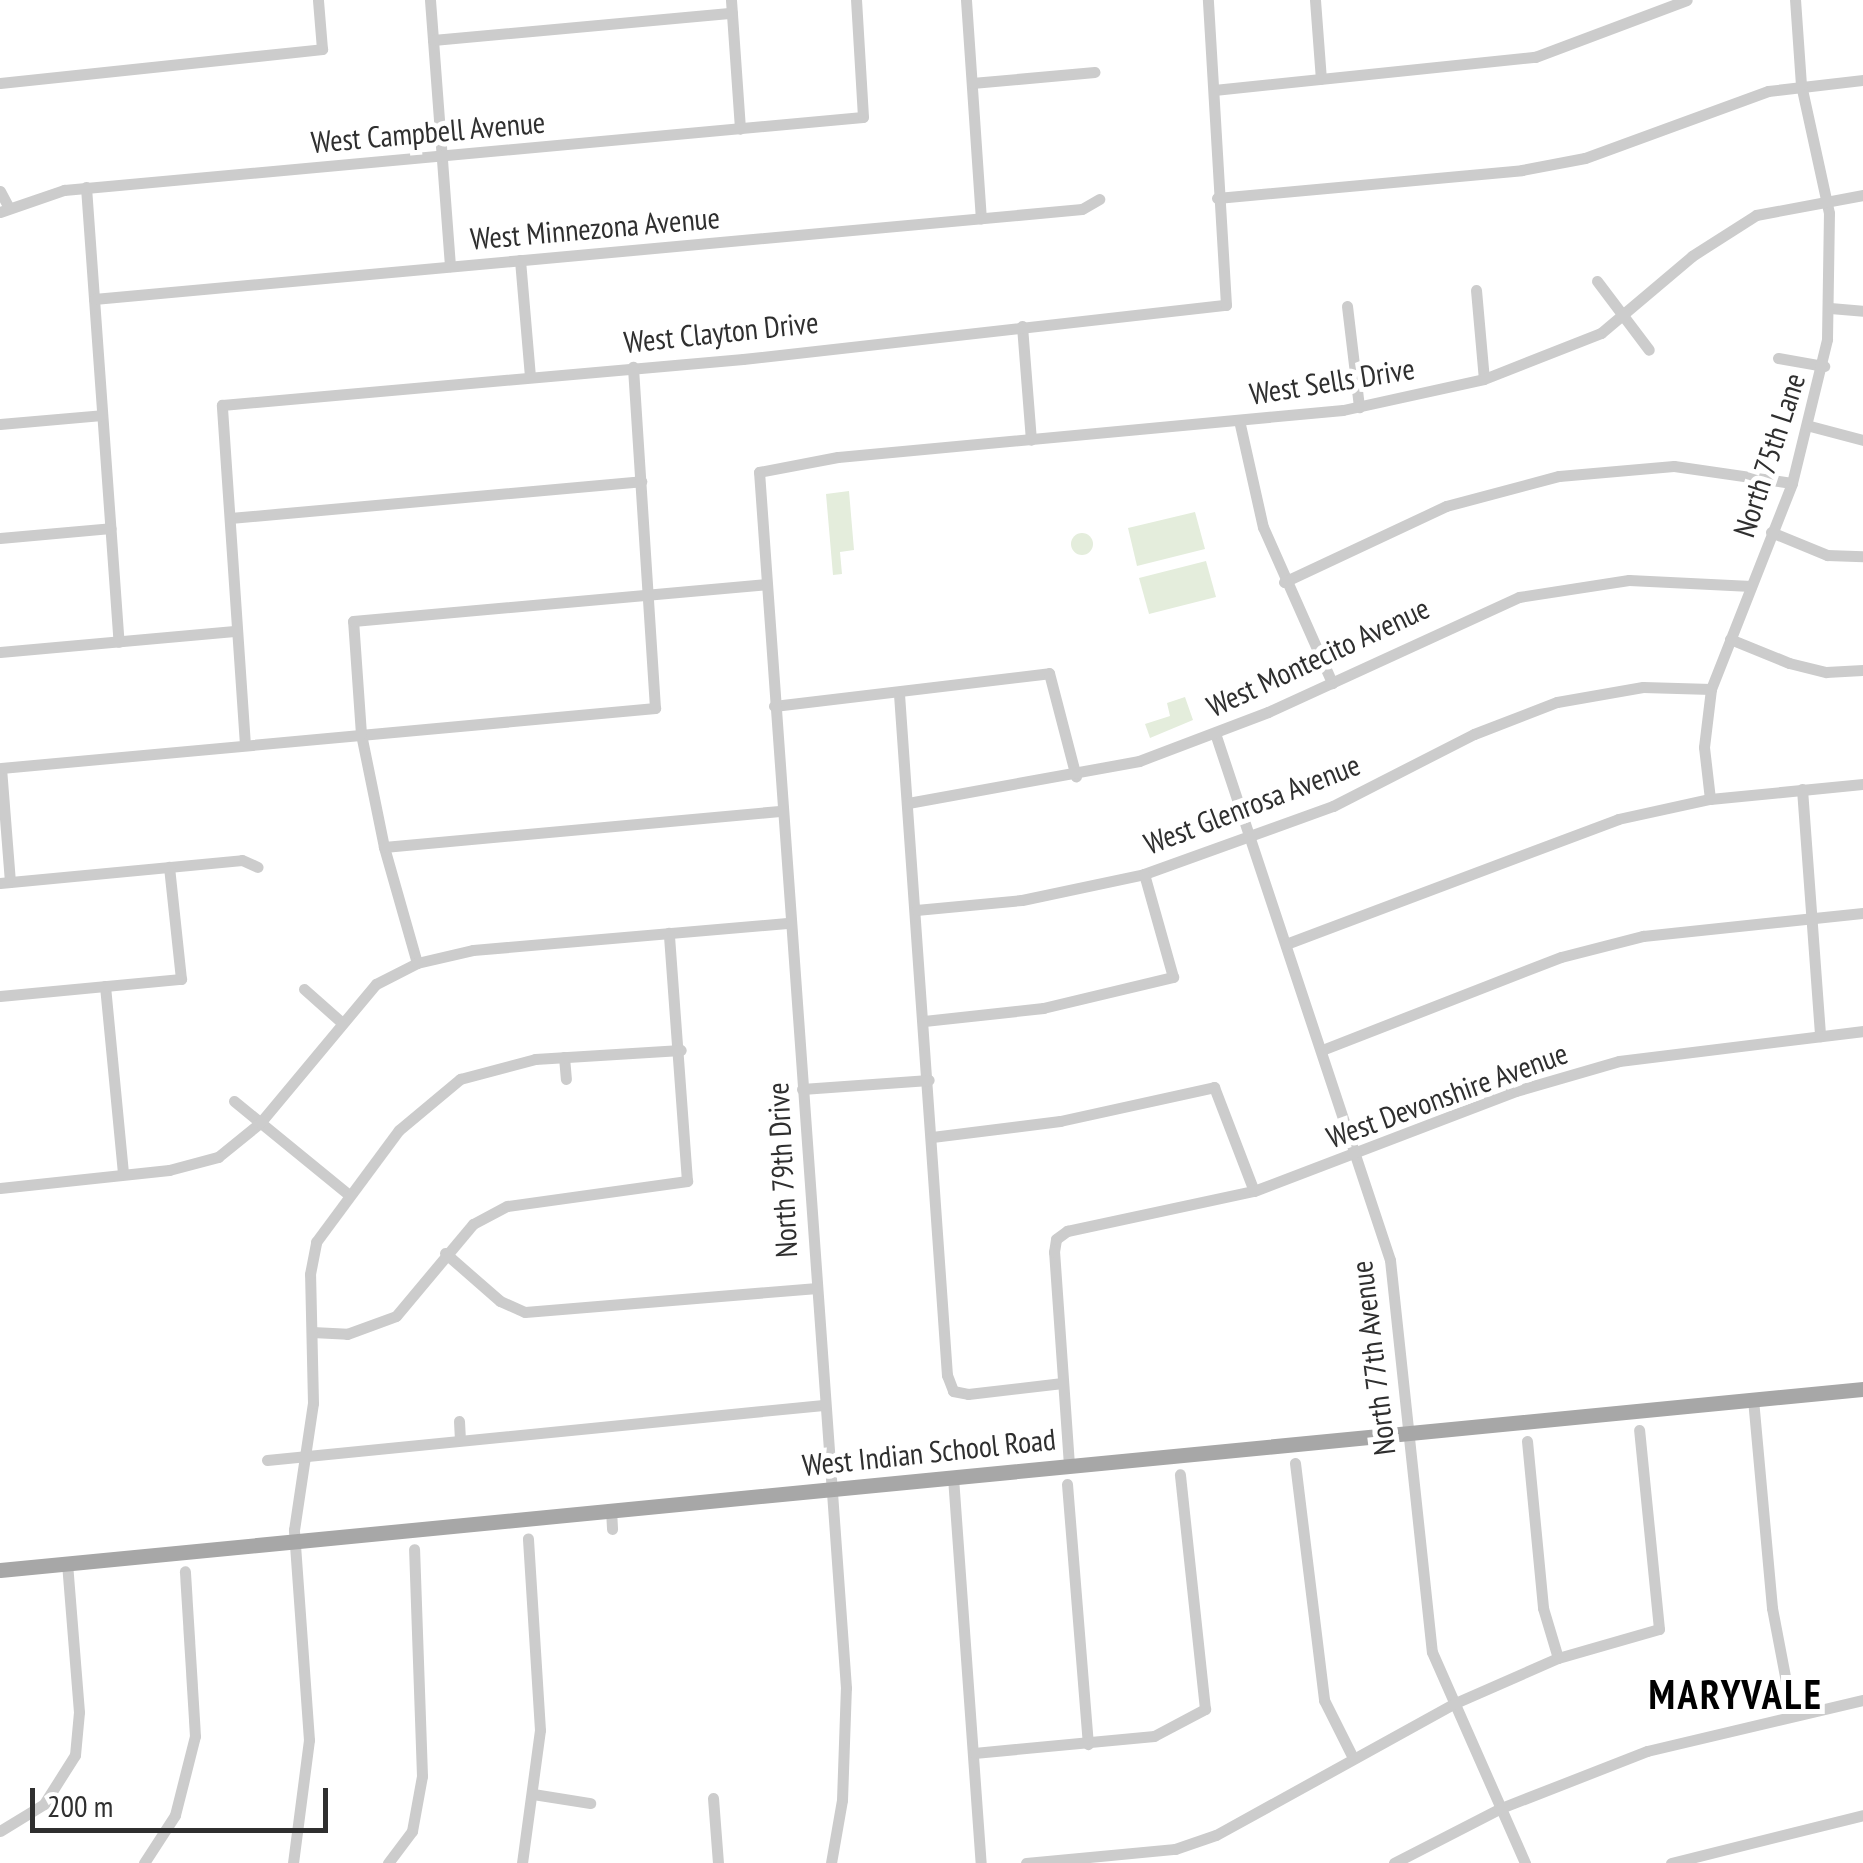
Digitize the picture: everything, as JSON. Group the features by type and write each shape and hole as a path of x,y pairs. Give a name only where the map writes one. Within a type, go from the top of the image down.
{"main road":[{"name":"West Indian School Road","path":"0,1570 1863,1389"}],"street":[{"path":"0,83 322,50 318,0"},
{"path":"430,0 450,266"},
{"name":"West Campbell Avenue","path":"4,210 86,188 863,117 856,0"},
{"path":"966,0 982,218"},
{"path":"1208,0 1217,198 1522,170 1585,158 1746,96 1863,80"},
{"path":"1316,0 1322,79"},
{"path":"1214,90 1536,57 1687,0"},
{"name":"North 75th Lane","path":"1710,799 1704,747 1710,690 1792,483 1824,366 1830,308 1827,198 1801,86 1795,0"},
{"path":"433,40 732,7 740,130"},
{"path":"972,83 1095,72"},
{"path":"86,188 119,642"},
{"path":"0,190 4,210"},
{"name":"West Sells Drive","path":"759,472 838,457 1360,407 1484,378 1584,342 1624,318 1727,231 1786,205 1863,195"},
{"name":"West Clayton Drive","path":"230,518 222,405 633,367 1226,304 1217,198"},
{"name":"West Minnezona Avenue","path":"94,299 1082,209 1099,199"},
{"path":"520,260 530,377"},
{"path":"1597,281 1649,350"},
{"path":"1476,290 1484,378"},
{"path":"1348,306 1360,407"},
{"path":"1830,308 1863,311"},
{"path":"1022,326 1031,440"},
{"path":"1778,358 1824,366"},
{"path":"258,868 242,860 5,883 1,768 655,708 633,367"},
{"path":"0,424 102,415"},
{"path":"1239,420 1263,527 1284,582 1332,683"},
{"path":"1810,426 1863,440"},
{"path":"1284,582 1446,506 1559,476 1674,466 1792,483"},
{"name":"North 79th Drive","path":"759,472 814,1288 846,1688 842,1800 831,1863"},
{"path":"245,745 230,518 641,482"},
{"path":"0,538 111,528"},
{"path":"1772,532 1826,555 1863,556"},
{"name":"West Montecito Avenue","path":"908,804 1076,777 1215,733 1519,597 1629,580 1751,586"},
{"path":"418,962 384,847 361,734 353,621 765,584"},
{"path":"0,652 237,631"},
{"path":"1730,639 1808,668 1863,670"},
{"path":"774,706 900,694 1049,673 1076,777"},
{"name":"West Glenrosa Avenue","path":"916,910 1022,900 1144,874 1333,806 1517,714 1594,693 1710,690"},
{"path":"900,694 953,1391 1062,1383 1068,1466"},
{"name":"North 77th Avenue","path":"1215,733 1390,1260 1432,1652 1525,1863"},
{"path":"1286,944 1618,818 1710,799 1863,784"},
{"path":"1802,788 1820,1036"},
{"path":"384,847 782,811"},
{"path":"0,996 181,980 169,867"},
{"path":"924,1022 1043,1008 1173,978 1144,874"},
{"path":"1322,1050 1561,956 1643,936 1863,913"},
{"path":"0,1188 199,1164 237,1144 376,984 418,962 473,950 790,923"},
{"path":"312,1332 347,1334 396,1316 473,1224 507,1206 687,1181 670,933"},
{"path":"105,986 123,1173"},
{"path":"304,989 340,1021"},
{"name":"West Devonshire Avenue","path":"1062,1383 1056,1239 1067,1231 1254,1191 1516,1092 1619,1061 1863,1032"},
{"path":"293,1863 310,1720 295,1541 302,1457 313,1403 316,1242 399,1130 460,1079 564,1057 681,1050"},
{"path":"564,1057 566,1079"},
{"path":"802,1089 929,1080"},
{"path":"932,1136 1060,1121 1214,1087 1254,1191"},
{"path":"234,1101 348,1194"},
{"path":"445,1253 500,1302 525,1312 814,1288"},
{"path":"1753,1399 1772,1608 1792,1713"},
{"path":"267,1460 823,1405"},
{"path":"459,1422 460,1440"},
{"path":"1026,1863 1175,1849 1216,1835 1352,1756 1453,1704 1558,1658 1659,1629 1639,1430"},
{"path":"1527,1441 1543,1608 1558,1658"},
{"path":"1296,1463 1324,1700 1352,1756"},
{"path":"974,1753 1154,1736 1205,1709 1180,1474"},
{"path":"953,1478 981,1863"},
{"path":"1066,1484 1088,1744"},
{"path":"611,1510 612,1530"},
{"path":"522,1863 533,1794 540,1698 528,1538"},
{"path":"388,1863 412,1831 422,1776 414,1549"},
{"path":"0,1831 44,1804 76,1755 80,1712 68,1563"},
{"path":"150,1861 175,1814 195,1736 185,1571"},
{"path":"1394,1863 1501,1808 1647,1751 1792,1713 1863,1700"},
{"path":"533,1794 590,1802"},
{"path":"712,1798 718,1863"},
{"path":"1671,1863 1863,1815"}],"green space":[{"path":"849,491 854,550 840,552 842,574 833,575 826,494"},
{"path":"1195,512 1205,549 1137,566 1128,528"},
{"path":"1082,533 1090,536 1090,552 1082,555 1074,552 1071,544 1074,536"},
{"path":"1206,561 1216,597 1149,614 1139,578"},
{"path":"1185,697 1193,720 1150,738 1145,724 1170,716 1167,703"}],"district":[{"name":"MARYVALE","path":"1736,1694"}]}
